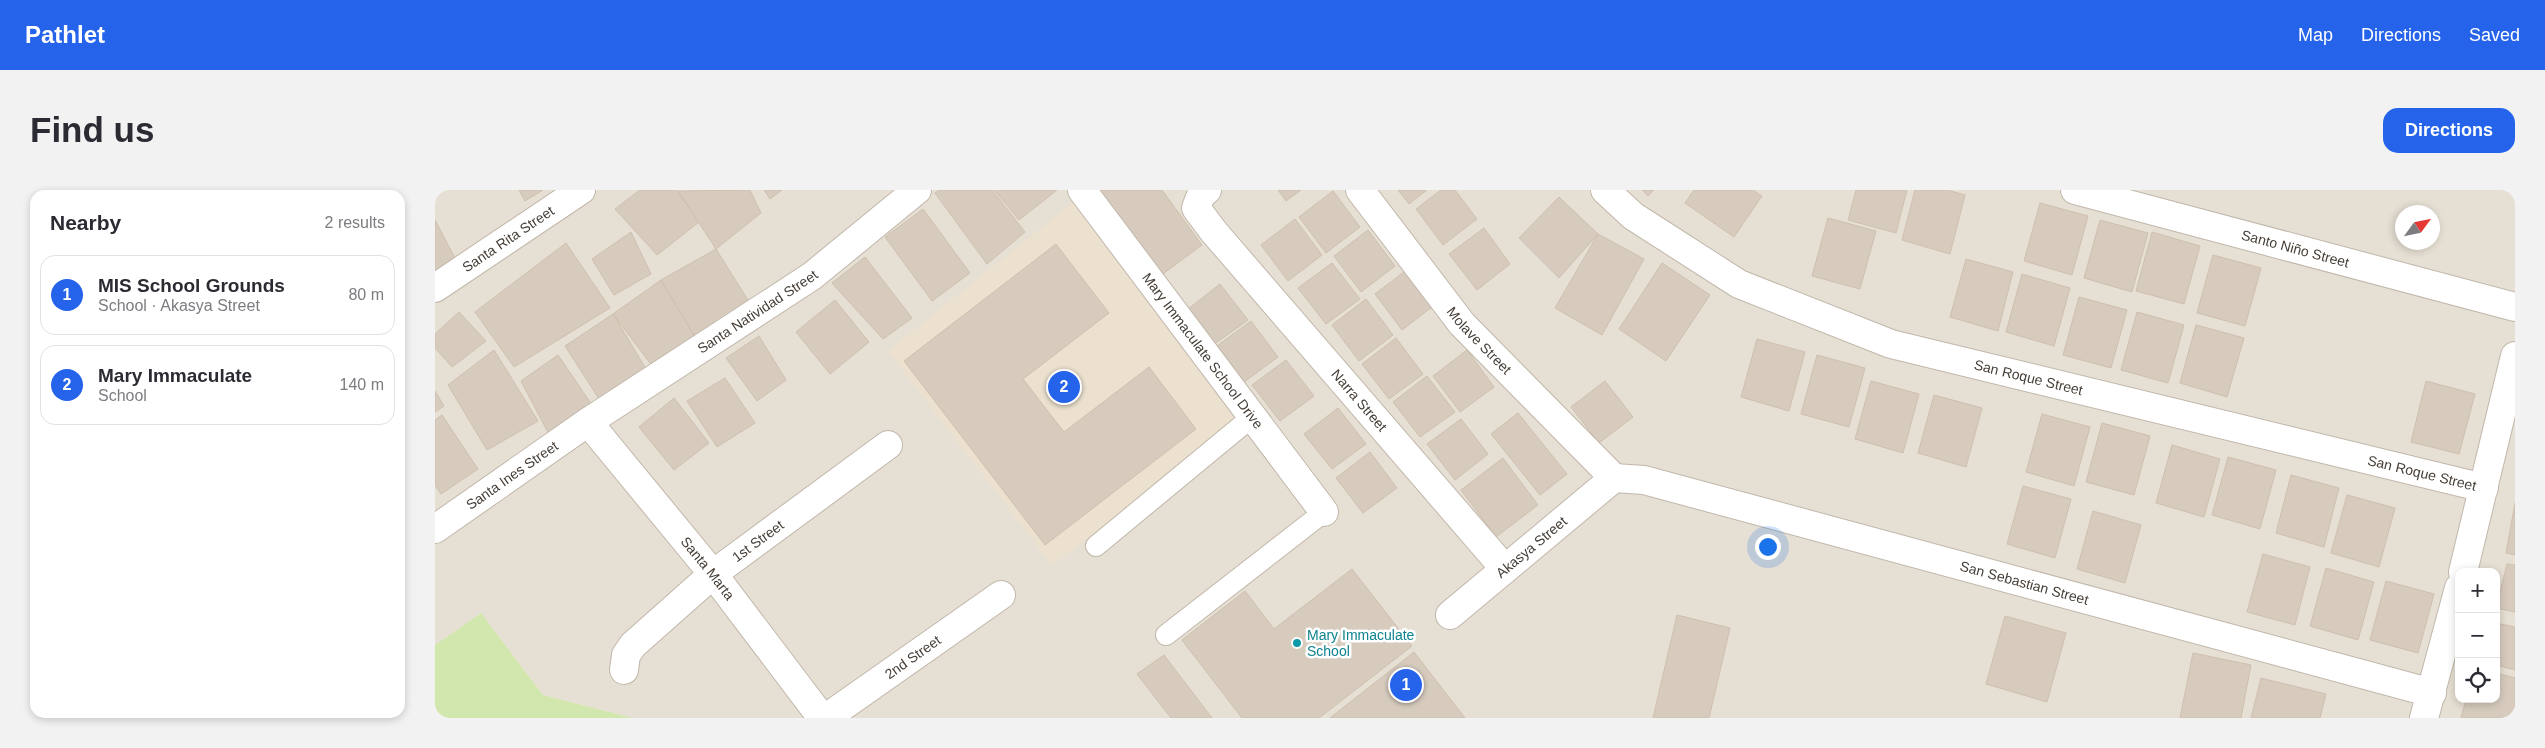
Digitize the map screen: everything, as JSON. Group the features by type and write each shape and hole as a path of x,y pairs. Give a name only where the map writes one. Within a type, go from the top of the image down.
{"street":[{"name":"Santa Rita Street","path":"435,288 581,190"},
{"name":"Santa Natividad Street","path":"588,422 812,276 917,190"},
{"name":"Mary Immaculate School Drive","path":"1082,190 1324,512"},
{"name":"Narra Street","path":"1207,190 1201,195 1196,208 1214,232 1505,569"},
{"name":"Molave Street","path":"1361,190 1462,324 1614,478"},
{"name":"San Roque Street","path":"1605,190 1633,216 1739,284 1891,344 2484,488"},
{"name":"Santo Niño Street","path":"2075,190 2515,307"},
{"path":"2464,568 2515,356"},
{"name":"Santa Ines Street","path":"435,529 588,422"},
{"name":"Santa Marta","path":"588,422 713,574 824,718"},
{"name":"1st Street","path":"624,670 626,655 633,645 713,574 888,445"},
{"name":"Akasya Street","path":"1450,615 1614,478"},
{"name":"San Sebastian Street","path":"1614,478 1644,480 2428,706"},
{"name":"2nd Street","path":"824,718 1001,595"},
{"path":"2428,706 2455,603"}],"lane":[{"path":"1096,546 1252,417"},
{"path":"1166,635 1324,512"}],"shaded area":[{"path":"435,190 2515,190 2515,718 633,718 543,695 481,613 435,645"},
{"path":"1073,202 1240,423 1052,565 888,351"}],"green space":[{"path":"481,613 543,695 633,718 435,718 435,645"}],"building":[{"path":"519,190 543,190 525,201"},
{"path":"640,190 676,190 699,222 657,255 615,209"},
{"path":"750,190 761,213 716,249 678,191"},
{"path":"764,190 782,190 770,199"},
{"path":"939,190 992,190 1025,232 987,264 935,193"},
{"path":"994,190 1057,190 1019,220"},
{"path":"1097,190 1162,190 1202,245 1160,276"},
{"path":"1278,190 1301,190 1286,201"},
{"path":"1398,190 1427,190 1409,204"},
{"path":"1441,190 1455,190 1477,219 1443,245 1416,209"},
{"path":"1642,190 1654,190 1648,196"},
{"path":"1694,190 1753,190 1762,196 1734,237 1685,203"},
{"path":"1856,190 1907,190 1896,233 1848,220"},
{"path":"1915,190 1947,190 1965,195 1950,254 1902,240"},
{"path":"1333,191 1360,227 1326,253 1299,217"},
{"path":"1559,197 1598,234 1559,278 1519,238"},
{"path":"2040,203 2088,216 2072,275 2024,261"},
{"path":"923,209 970,273 932,301 885,237"},
{"path":"1828,218 1876,231 1860,289 1812,276"},
{"path":"1295,219 1322,255 1288,281 1261,245"},
{"path":"435,220 456,260 435,272"},
{"path":"2100,220 2148,233 2132,292 2084,278"},
{"path":"1484,228 1510,264 1477,290 1449,254"},
{"path":"1368,230 1395,266 1361,292 1334,256"},
{"path":"631,232 651,274 614,295 592,259"},
{"path":"2152,232 2200,246 2184,304 2136,291"},
{"path":"1598,234 1644,259 1602,335 1555,308"},
{"path":"566,243 610,308 514,367 475,312"},
{"path":"1056,244 1109,313 1023,379 1064,432 1149,367 1196,429 1045,545 904,361"},
{"path":"716,249 751,305 696,342 661,280"},
{"path":"2213,255 2261,268 2245,326 2197,313"},
{"path":"865,257 912,318 883,339 832,283"},
{"path":"1966,259 2013,272 1998,331 1950,317"},
{"path":"1332,263 1360,299 1326,324 1298,288"},
{"path":"1662,263 1710,295 1666,361 1619,329"},
{"path":"1409,268 1436,304 1402,330 1375,294"},
{"path":"2022,274 2070,288 2054,346 2006,332"},
{"path":"661,280 695,337 653,367 613,314"},
{"path":"1220,284 1248,320 1213,345 1187,310"},
{"path":"2079,297 2127,310 2111,368 2063,355"},
{"path":"1366,299 1393,335 1359,361 1332,325"},
{"path":"835,300 869,342 830,374 796,332"},
{"path":"459,312 486,341 452,367 435,348 435,334"},
{"path":"2137,312 2184,325 2168,383 2121,370"},
{"path":"613,314 649,374 601,402 565,346"},
{"path":"1251,321 1278,357 1244,382 1217,346"},
{"path":"2196,325 2244,338 2227,397 2180,383"},
{"path":"759,336 786,380 757,401 726,358"},
{"path":"1396,338 1423,374 1389,399 1362,364"},
{"path":"1757,339 1805,352 1789,411 1741,397"},
{"path":"494,350 538,421 487,450 448,385"},
{"path":"1467,350 1494,387 1460,412 1433,376"},
{"path":"558,355 596,411 551,438 521,381"},
{"path":"1817,355 1865,368 1849,427 1801,414"},
{"path":"1286,360 1314,396 1280,421 1252,385"},
{"path":"1427,376 1455,412 1420,437 1393,402"},
{"path":"725,378 755,423 717,447 687,401"},
{"path":"1605,381 1633,417 1599,443 1571,407"},
{"path":"1871,381 1919,394 1903,453 1855,439"},
{"path":"2426,381 2475,394 2459,454 2411,442"},
{"path":"435,391 444,406 435,412"},
{"path":"1934,395 1982,408 1966,467 1918,453"},
{"path":"674,398 709,443 674,470 639,427"},
{"path":"1338,408 1366,444 1332,469 1304,434"},
{"path":"1518,413 1567,474 1540,495 1491,434"},
{"path":"2042,414 2090,427 2074,486 2026,472"},
{"path":"442,415 478,469 441,494 435,485 435,420"},
{"path":"1461,419 1488,454 1455,480 1427,444"},
{"path":"2102,423 2150,436 2134,495 2086,482"},
{"path":"2172,445 2220,459 2204,517 2156,503"},
{"path":"1370,452 1397,488 1363,513 1336,478"},
{"path":"2228,457 2276,470 2260,529 2212,515"},
{"path":"1503,458 1538,505 1496,537 1461,490"},
{"path":"2291,475 2339,488 2324,547 2276,533"},
{"path":"2023,486 2071,499 2055,558 2007,544"},
{"path":"2347,495 2395,508 2379,567 2331,553"},
{"path":"2515,503 2515,555 2506,553"},
{"path":"2093,511 2141,525 2125,583 2077,569"},
{"path":"2263,554 2310,567 2295,625 2247,612"},
{"path":"2507,564 2515,565 2515,612 2500,609 2500,592"},
{"path":"2326,568 2374,582 2358,640 2310,626"},
{"name":"Mary Immaculate School","path":"1352,569 1412,646 1319,718 1242,718 1182,640 1245,591 1274,629"},
{"path":"2386,581 2434,594 2418,653 2370,640"},
{"path":"1677,615 1730,628 1709,718 1653,718"},
{"path":"2005,616 2066,633 2047,702 1986,684"},
{"path":"2500,624 2515,627 2515,670 2500,666"},
{"path":"1414,652 1465,718 1330,718"},
{"path":"2193,653 2251,665 2241,718 2180,718"},
{"path":"1164,655 1212,718 1171,718 1137,674"},
{"path":"2500,674 2515,678 2515,718 2461,718 2465,703 2500,703"},
{"path":"2261,678 2326,694 2320,718 2251,718"}],"place":[{"name":"Mary Immaculate","path":"1064,387"},
{"name":"Mary Immaculate School","path":"1297,643"},
{"name":"MIS School Grounds","path":"1406,685"}]}
